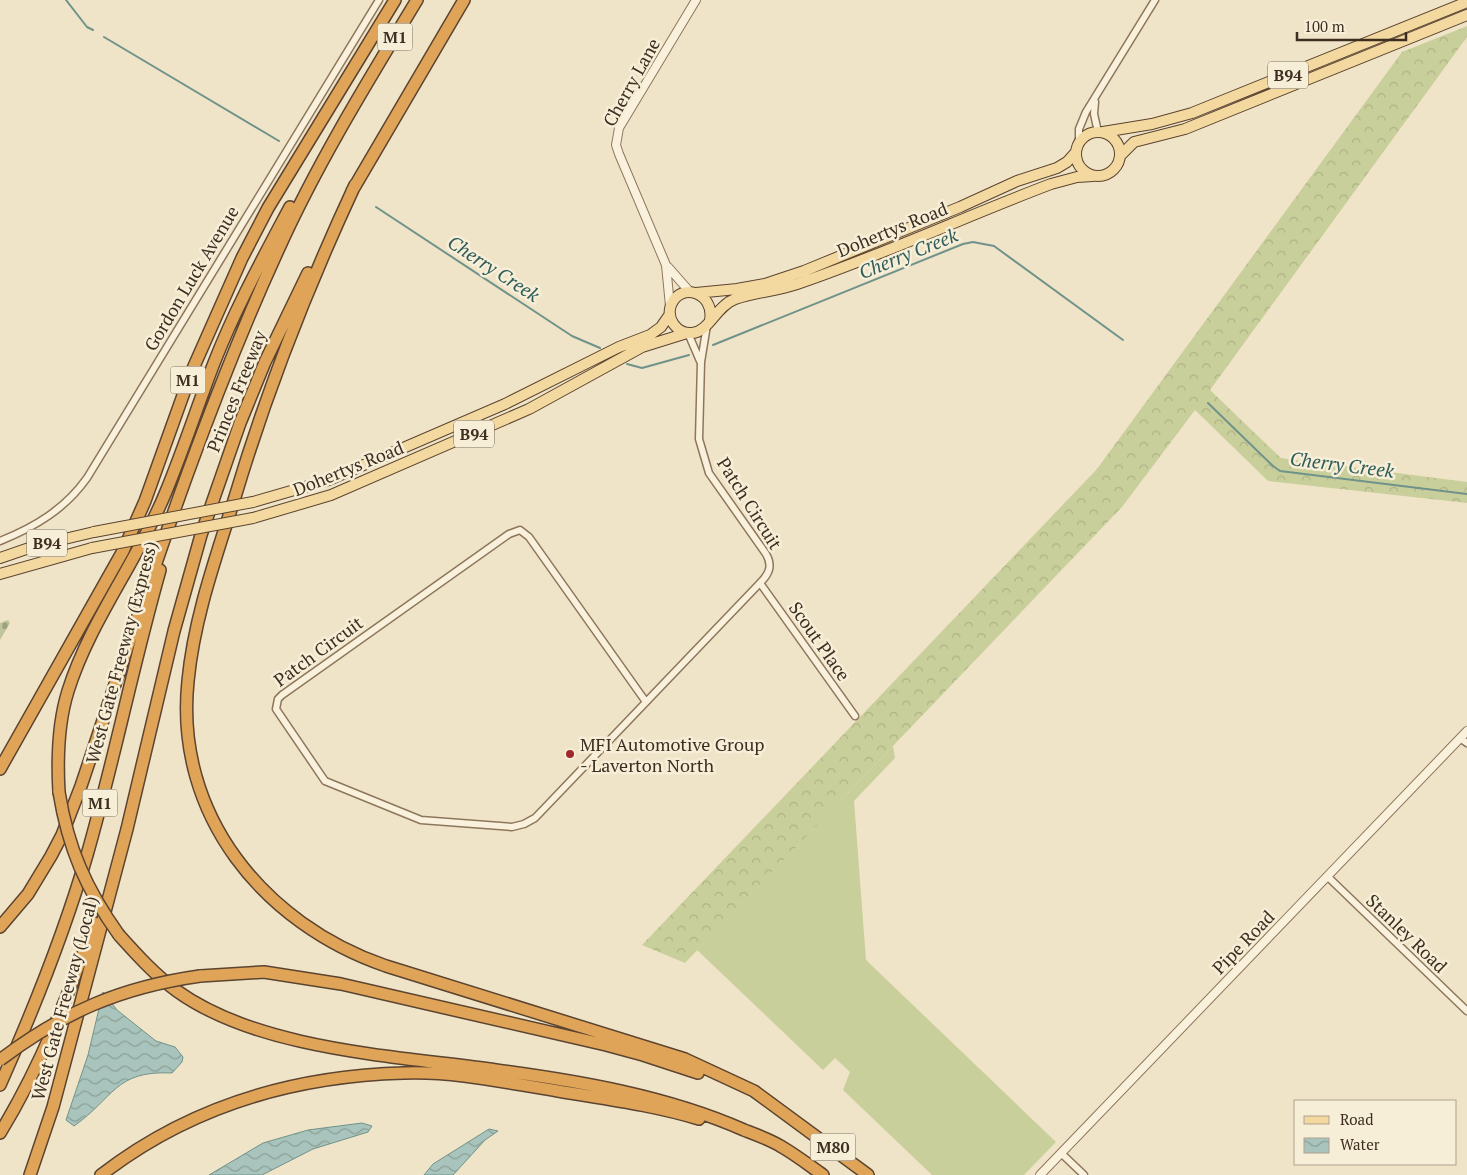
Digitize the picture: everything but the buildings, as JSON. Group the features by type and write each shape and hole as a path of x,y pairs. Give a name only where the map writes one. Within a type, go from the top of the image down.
{"highway":[{"name":"M1","path":"0,769 122,551 145,500 191,372 242,258 268,208 395,0"},
{"name":"Princes Freeway","path":"194,453 278,248 312,179 371,73 417,0"},
{"name":"Princes Freeway","path":"127,829 186,585 215,490 265,362 296,296 355,185 464,0"},
{"path":"371,73 297,195 232,322 164,496 136,554 90,636 77,665 62,714 57,769 64,823 80,871 119,935 139,958 177,990 214,1012 245,1026 294,1039 332,1046 498,1070 635,1094 686,1107 781,1146"},
{"path":"355,185 322,256 266,402 196,628 186,711 189,740 203,796 214,823 245,872 267,895 307,927 360,957 684,1059 754,1091 796,1122"},
{"path":"0,927 28,894 62,835 81,786 194,453"},
{"name":"West Gate Freeway (Express)","path":"0,1085 58,942 87,855 130,679 194,453"},
{"name":"M1","path":"0,1133 13,1112 54,1026 87,945 127,829"},
{"name":"West Gate Freeway (Local)","path":"30,1175 53,1107 127,829"},
{"path":"0,1060 24,1042 92,1004 128,991 166,981 200,976 264,972 341,984 606,1045 681,1067 717,1081 751,1096 796,1122"},
{"path":"101,1175 154,1138 195,1116 223,1106 292,1086 369,1075 405,1073 493,1081 633,1104 682,1114 781,1146"},
{"name":"M80","path":"796,1122 868,1175"},
{"name":"M80","path":"781,1146 823,1175"}],"main road":[{"name":"B94","path":"1080,141 1084,136 1100,132 1152,124 1192,113 1467,2"},
{"name":"B94","path":"1093,176 1111,172 1120,156 1134,142 1185,129 1467,15"},
{"path":"1100,132 1114,139 1120,156"},
{"path":"1080,141 1076,158 1082,170 1093,176"},
{"name":"Dohertys Road","path":"693,292 737,289 765,284 804,271 960,207 1017,180 1057,168 1067,162 1076,152"},
{"name":"Dohertys Road","path":"708,322 718,309 736,298 799,284 1051,184 1077,177 1093,176"},
{"name":"B94","path":"670,310 678,296 693,292"},
{"path":"693,292 707,300 711,313 708,322"},
{"path":"670,310 677,328 688,333"},
{"name":"Dohertys Road","path":"0,558 42,544 94,532 253,502 330,480 506,404 619,347 650,335 661,327 670,310"},
{"name":"B94","path":"688,333 697,332 708,322"},
{"name":"Dohertys Road","path":"0,574 92,548 253,518 331,495 529,409 642,348 688,333"}],"street":[{"name":"Gordon Luck Avenue","path":"0,541 52,515 67,502 87,478 379,0"},
{"name":"Cherry Lane","path":"670,310 666,265 619,154 616,136 627,114 696,0"},
{"path":"1080,141 1082,120 1156,0"},
{"path":"1096,98 1094,114 1100,132"},
{"name":"Cherry Lane","path":"666,265 693,292"},
{"name":"Patch Circuit","path":"646,702 529,537 520,530 509,534 282,695 276,704 278,715 325,781 421,820 512,827 524,824 535,818 760,583 769,572 769,559 709,472 699,439 701,362 708,322"},
{"name":"Patch Circuit","path":"688,333 701,362"},
{"name":"Scout Place","path":"760,583 855,716"},
{"name":"Pipe Road","path":"1040,1175 1327,876 1464,740 1467,731"},
{"name":"Stanley Road","path":"1327,876 1467,1011"},
{"path":"1061,1153 1084,1175"}],"green space":[{"path":"1467,26 1467,37 1210,390 1281,458 1467,482 1467,503 1268,481 1195,410 1122,507 685,963 642,945 1097,469 1402,52"},
{"path":"8,620 10,623 0,640 0,623"},
{"path":"893,746 895,758 854,801 866,960 1056,1142 1024,1175 932,1175 843,1090 850,1072 835,1058 823,1070 697,950"}],"water":[{"path":"103,992 117,1010 156,1041 175,1047 183,1057 182,1062 172,1073 153,1073 126,1081 74,1126 66,1120 88,1055"},
{"path":"362,1123 372,1126 368,1132 313,1149 262,1175 209,1175 263,1143 308,1130"},
{"path":"489,1129 498,1131 485,1140 453,1175 424,1175 433,1164"}],"waterway":[{"name":"Cherry Creek","path":"66,0 87,27 93,30"},
{"name":"Cherry Creek","path":"104,37 279,141"},
{"name":"Cherry Creek","path":"376,207 572,336 600,348"},
{"name":"Cherry Creek","path":"713,345 963,244 973,242 994,246 1123,340"},
{"name":"Cherry Creek","path":"627,364 642,368 689,355"},
{"name":"Cherry Creek","path":"1208,403 1280,471 1467,494"}],"place":[{"name":"MFI Automotive Group - Laverton North","path":"570,754"}]}
